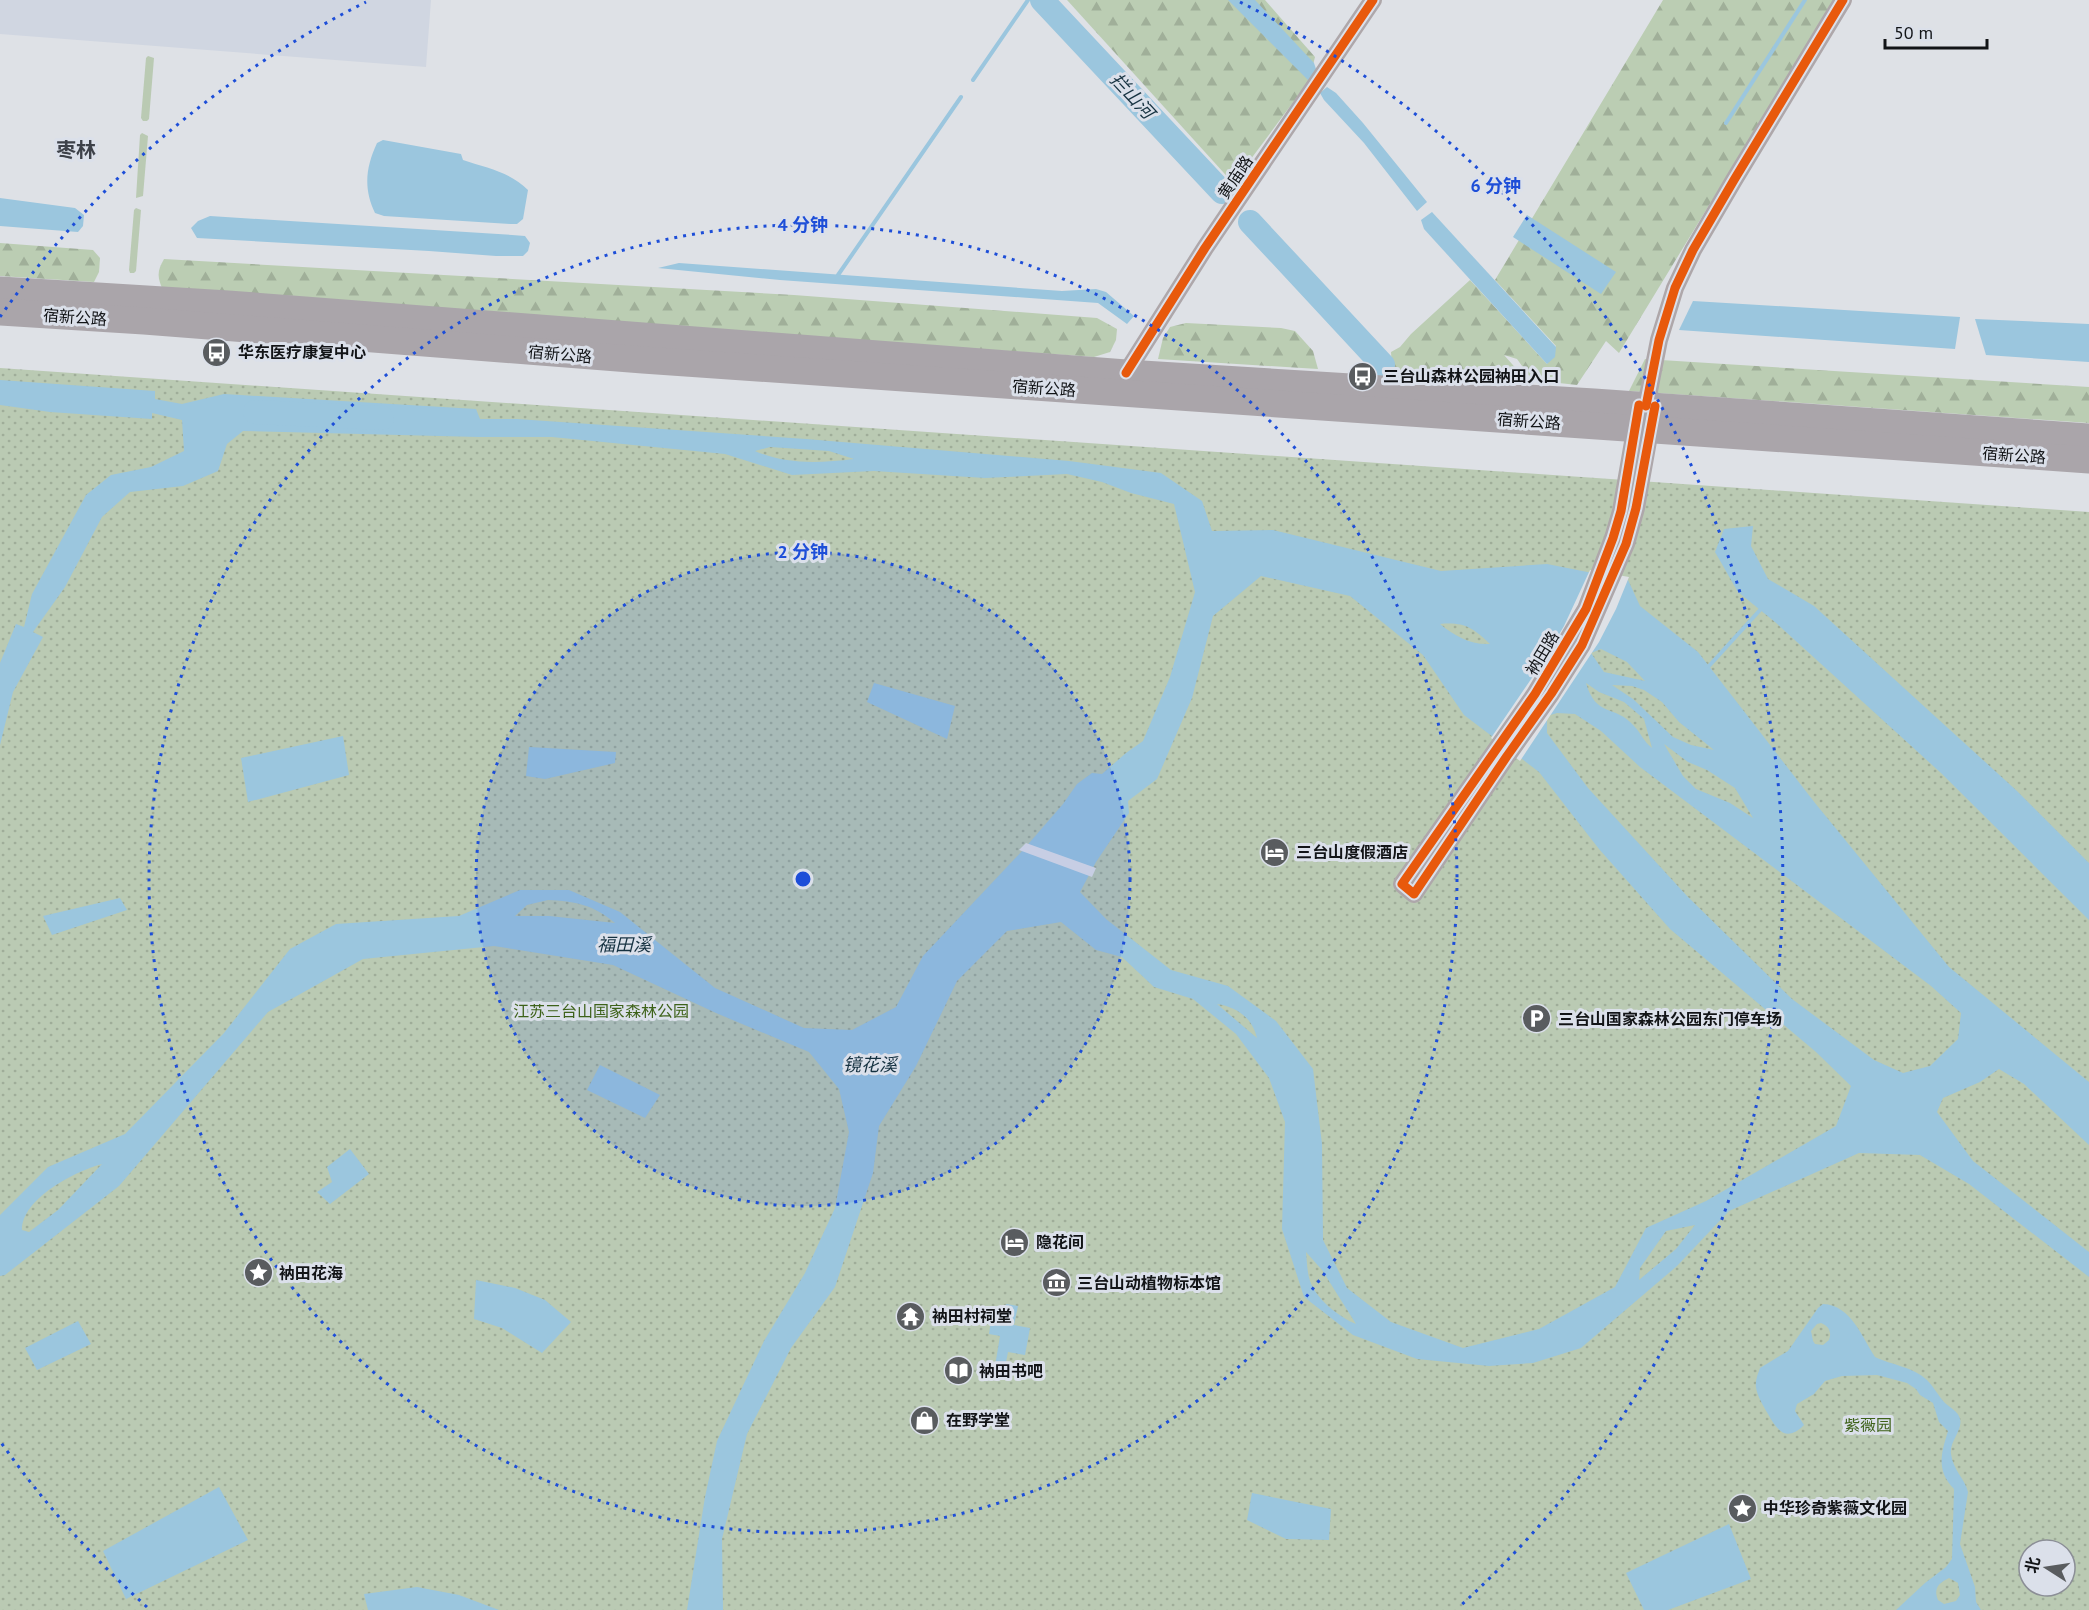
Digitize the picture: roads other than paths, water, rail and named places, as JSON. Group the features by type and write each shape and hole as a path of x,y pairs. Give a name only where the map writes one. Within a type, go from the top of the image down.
{"highway":[{"name":"宿新公路","path":"0,290 228,304 1645,415 2089,460"},
{"name":"宿新公路","path":"0,312 643,360 2089,437"}],"street":[{"name":"黄庙路","path":"1126,373 1205,249 1373,0"},
{"name":"衲田路","path":"1408,889 1501,754 1586,609 1620,541 1659,340 1674,288 1728,190 1843,0"}],"water":[{"path":"1228,0 1255,0 1314,63 1316,69 1309,81"},
{"path":"1327,87 1336,93 1363,123 1427,202 1417,211 1364,143 1324,100 1320,93"},
{"path":"383,140 461,154 463,160 498,171 514,179 528,190 523,219 517,224 510,224 384,216 375,213 371,204 367,178 373,152 377,143"},
{"path":"0,198 75,208 84,215 83,226 78,232 0,226"},
{"path":"1432,212 1556,347 1555,357 1547,364 1424,229 1421,220"},
{"path":"1527,215 1616,272 1601,294 1513,237"},
{"path":"210,216 525,236 530,243 528,251 523,256 496,256 197,238 191,228 198,221"},
{"path":"679,263 1062,291 1096,289 1106,292 1134,316 1127,324 1098,303 780,280 658,268"},
{"path":"1693,301 1960,317 1955,349 1679,330"},
{"path":"1975,319 2089,324 2089,362 1986,355"},
{"path":"0,380 155,391 155,399 182,404 224,394 476,409 480,419 517,419 806,439 1069,461 1161,473 1202,501 1212,531 1273,530 1441,571 1547,564 1628,580 1640,606 1698,652 1815,803 1949,967 2089,1082 2089,1145 2024,1084 1999,1069 1980,1082 1943,1098 1937,1112 1973,1161 2089,1252 2089,1277 1969,1184 1920,1155 1859,1153 1729,1211 1677,1266 1581,1348 1533,1363 1489,1366 1417,1359 1353,1335 1304,1297 1282,1229 1285,1122 1269,1078 1236,1034 1193,999 1154,987 1122,957 1096,950 1061,922 1007,931 957,981 916,1066 879,1126 873,1173 835,1287 791,1348 747,1434 722,1539 723,1610 687,1610 705,1497 717,1441 764,1341 805,1273 835,1208 849,1132 839,1089 809,1052 716,1013 613,965 494,946 363,959 268,1012 119,1186 5,1275 0,1276 0,1215 48,1167 125,1134 224,1033 290,949 336,924 459,916 520,890 569,890 620,912 715,988 804,1028 852,1030 896,1007 923,956 1024,849 1077,784 1092,773 1102,774 1143,741 1170,677 1195,592 1174,504 1067,474 985,478 874,471 792,475 725,454 552,437 243,431 227,444 218,471 183,486 130,492 102,517 65,587 33,632 43,637 13,692 0,745 0,663 16,624 24,627 32,594 86,495 111,475 151,467 184,451 182,420 152,413 152,419 50,412 0,405","holes":["306,405 344,410 360,426 311,426 285,414","770,447 829,451 854,459 816,462 779,459 755,451","1261,576 1350,596 1423,655 1464,715 1539,772 1599,849 1670,929 1816,1052 1851,1086 1836,1126 1706,1201 1646,1228 1615,1287 1539,1329 1463,1348 1391,1322 1347,1288 1323,1240 1322,1144 1313,1069 1276,1021 1228,986 1171,970 1106,919 1080,892 1096,862 1129,813 1128,801 1157,779 1192,698 1213,616","1440,624 1462,625 1478,633 1490,644 1476,643 1457,636","1601,649 1627,662 1645,681 1604,672 1591,653","1586,683 1599,692 1624,702 1644,719 1652,748 1627,719 1601,706 1590,694","1612,685 1632,686 1644,690 1662,702 1679,722 1714,750 1691,745 1673,737 1633,699","1557,713 1575,714 1601,731 1640,767 1931,986 1961,1013 1958,1039 1930,1066 1903,1073 1874,1060 1792,999 1687,896 1588,788 1547,733 1547,716","1664,744 1688,762 1707,770 1735,788 1753,818 1730,803 1696,789 1683,776","548,900 576,903 592,908 615,923 549,916 515,916 527,905","1217,1004 1237,1011 1251,1024 1257,1038","102,1164 58,1210 29,1232 22,1230 24,1218 31,1207 40,1197 65,1180","1695,1225 1676,1249 1639,1280 1640,1268 1666,1231","1306,1252 1322,1270 1356,1324 1342,1317 1323,1301 1313,1288 1308,1274"]},
{"path":"1753,526 1751,546 1768,579 1814,606 2017,791 2089,863 2089,920 1941,773 1775,622 1738,592 1715,552 1724,529"},
{"path":"874,683 955,706 947,739 867,702"},
{"path":"343,736 349,775 248,802 241,758"},
{"path":"529,747 616,752 615,763 545,779 526,776"},
{"path":"120,898 127,910 52,935 43,916"},
{"path":"600,1065 660,1095 645,1118 587,1090"},
{"path":"350,1149 369,1174 330,1204 317,1192 332,1182 327,1167"},
{"path":"476,1280 515,1288 545,1300 571,1322 542,1353 502,1328 474,1319"},
{"path":"1007,1304 1018,1306 1014,1325 1030,1328 1025,1355 1008,1352 1005,1367 995,1366 1000,1336 989,1334 992,1312"},
{"path":"1823,1304 1841,1310 1855,1323 1875,1357 1909,1369 1921,1376 1959,1416 1960,1427 1952,1445 1951,1454 1968,1492 1960,1544 1975,1587 1976,1602 1981,1610 1896,1610 1946,1567 1952,1559 1954,1489 1942,1468 1943,1447 1948,1431 1939,1422 1933,1403 1907,1383 1877,1375 1842,1376 1825,1381 1814,1394 1797,1404 1795,1411 1804,1425 1787,1434 1775,1425 1762,1404 1756,1384 1760,1368 1788,1351","holes":["1821,1323 1830,1332 1829,1340 1823,1345 1815,1344 1811,1331","1949,1578 1958,1583 1960,1595 1956,1601 1944,1604 1938,1600 1937,1589"]},
{"path":"78,1321 91,1344 37,1370 25,1348"},
{"path":"219,1487 248,1540 126,1599 103,1551"},
{"path":"1252,1493 1331,1509 1329,1540 1286,1539 1247,1520"},
{"path":"1729,1524 1751,1579 1668,1610 1644,1610 1626,1573"},
{"path":"417,1587 459,1595 499,1610 368,1610 364,1594"}],"waterway":[{"path":"973,80 1028,0"},
{"name":"拦山河","path":"1042,0 1222,192"},
{"path":"1726,123 1805,0"},
{"path":"838,275 961,97"},
{"name":"拦山河","path":"1250,222 1383,365"},
{"path":"255,412 382,418"},
{"path":"1709,666 1760,610"}],"place":[{"name":"华东医疗康复中心","path":"217,352"},
{"name":"三台山森林公园衲田入口","path":"1362,376"},
{"name":"三台山度假酒店","path":"1275,852"},
{"name":"三台山国家森林公园东门停车场","path":"1537,1019"},
{"name":"隐花间","path":"1015,1242"},
{"name":"衲田花海","path":"258,1273"},
{"name":"三台山动植物标本馆","path":"1056,1283"},
{"name":"衲田村祠堂","path":"911,1316"},
{"name":"衲田书吧","path":"958,1371"},
{"name":"在野学堂","path":"925,1420"},
{"name":"中华珍奇紫薇文化园","path":"1742,1508"}],"district":[{"name":"枣林","path":"76,150"}],"water label":[{"name":"福田溪","path":"624,945"},
{"name":"镜花溪","path":"870,1065"}],"park label":[{"name":"江苏三台山国家森林公园","path":"601,1011"},
{"name":"紫薇园","path":"1868,1425"}]}
